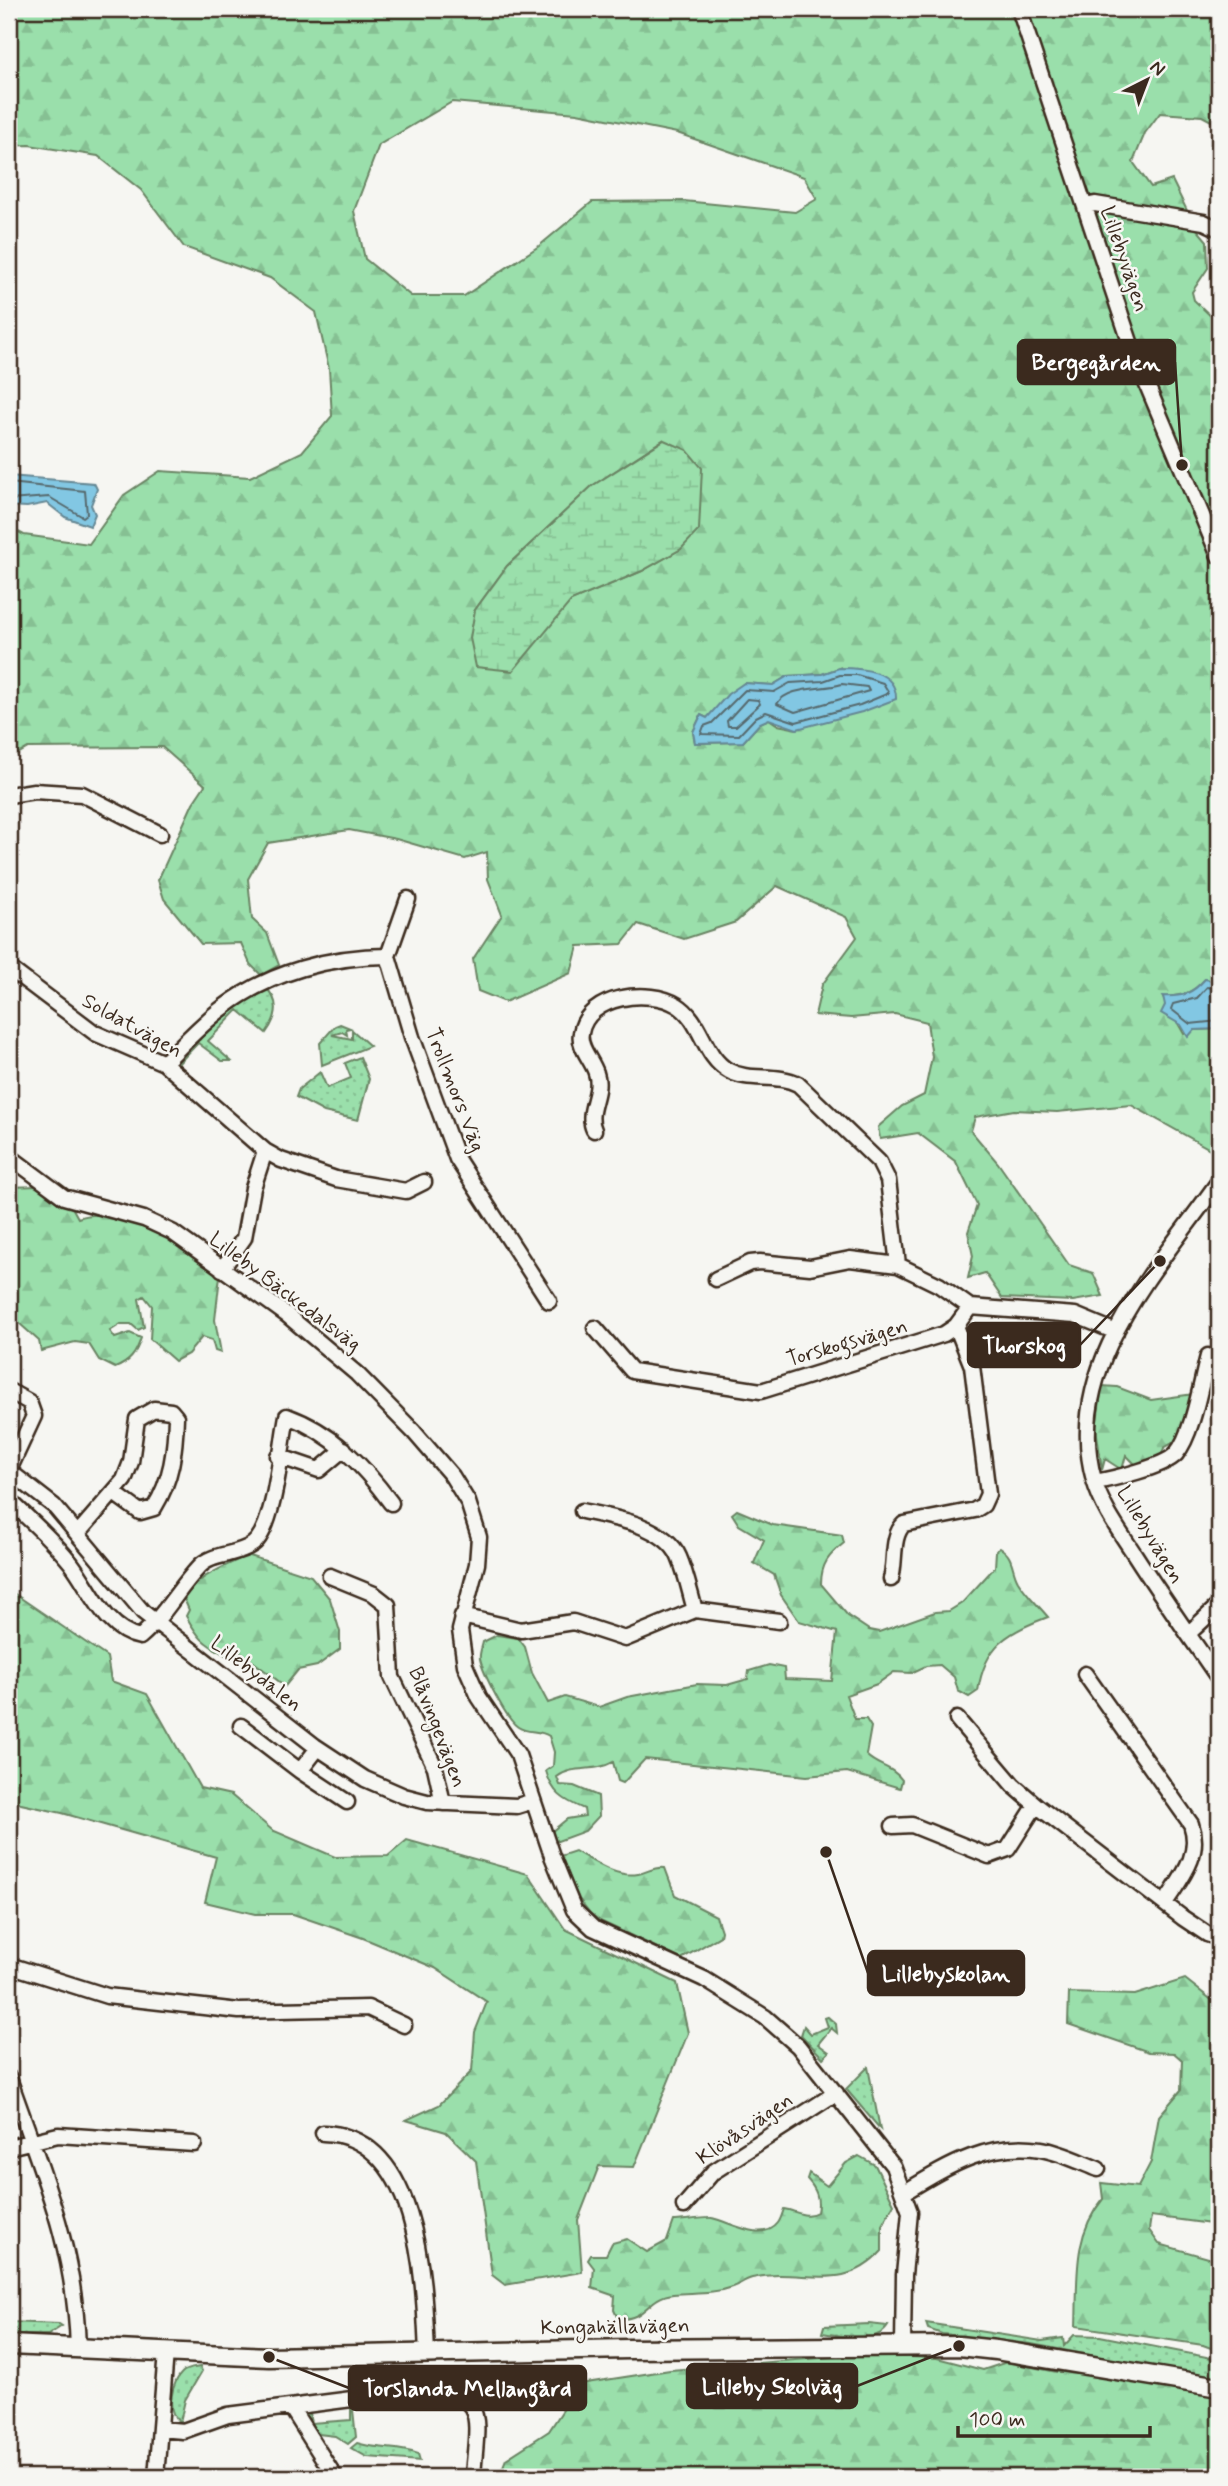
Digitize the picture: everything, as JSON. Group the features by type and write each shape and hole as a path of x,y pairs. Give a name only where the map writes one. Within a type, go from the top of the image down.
{"street":[{"name":"Lillebyvägen","path":"1019,9 1134,354 1219,554"},
{"path":"1085,206 1094,204 1201,221 1219,229"},
{"path":"9,795 34,791 82,794 160,834"},
{"path":"164,1063 223,1007 274,978 339,960 388,956 408,899"},
{"name":"Trollmors Väg","path":"388,956 412,1037 457,1159 549,1301"},
{"name":"Soldatvägen","path":"9,968 95,1033 164,1063 265,1151 281,1160 336,1179 406,1191 424,1182"},
{"path":"594,1130 589,1121 598,1081 581,1042 586,1021 609,1002 651,996 664,999 692,1017 708,1047 725,1069 735,1074 786,1079 798,1084 867,1148 888,1181 898,1265"},
{"path":"222,1269 244,1238 253,1188 265,1151"},
{"name":"Lilleby Bäckedalsväg","path":"9,1156 64,1197 144,1219 172,1232 322,1342 414,1432 452,1476 468,1502 479,1537 477,1564 462,1616 460,1643 472,1683 518,1755 564,1890 582,1919 704,1979 765,2017 798,2046 893,2166 911,2213 904,2275 903,2346"},
{"name":"Lillebyvägen","path":"1219,1181 1160,1261 1116,1332 1100,1372 1087,1438 1094,1482 1114,1522 1219,1679"},
{"path":"716,1279 750,1263 760,1262 810,1266 850,1259 898,1265 939,1285 971,1307 1075,1315 1116,1332"},
{"name":"Torskogsvägen","path":"595,1328 632,1371 761,1391 908,1348 944,1334 956,1326 971,1307"},
{"path":"891,1579 896,1563 896,1534 904,1524 975,1510 983,1505 988,1494 972,1366 956,1326"},
{"name":"Lillebyvägen","path":"1094,1482 1163,1462 1175,1455 1183,1442 1208,1356"},
{"name":"Lillebydalen","path":"9,1391 29,1402 34,1416 9,1470 54,1506 79,1532 129,1596 155,1622 318,1748 365,1779 391,1791 443,1804 517,1806 533,1801"},
{"path":"79,1532 114,1493 131,1462 137,1419 154,1409 171,1411 176,1417 172,1469 165,1491 154,1508 140,1512 114,1493"},
{"path":"9,1500 65,1556 111,1621 123,1633 140,1637 200,1565 240,1551 260,1538 274,1499 278,1456 287,1416 319,1430 344,1449 367,1471 391,1503"},
{"path":"278,1456 319,1470 344,1449"},
{"path":"582,1511 635,1522 656,1534 678,1554 695,1610"},
{"name":"Blåvingevägen","path":"330,1576 374,1594 388,1605 392,1677 435,1767 443,1804"},
{"path":"1188,1634 1219,1605"},
{"path":"462,1616 521,1630 573,1622 625,1639 695,1610 779,1621"},
{"path":"1085,1674 1191,1824 1196,1836 1194,1856 1165,1903"},
{"path":"957,1719 1013,1785 1036,1805 1207,1934 1219,1938"},
{"path":"241,1726 300,1771 347,1802"},
{"path":"300,1771 318,1748"},
{"path":"893,1826 912,1825 989,1856 1008,1849 1036,1805"},
{"path":"9,1965 107,1996 239,2011 368,2008 404,2025"},
{"path":"9,2078 66,2241 74,2279 78,2348"},
{"name":"Klövåsvägen","path":"684,2206 713,2172 836,2093"},
{"path":"323,2133 346,2136 363,2142 384,2167 408,2207 417,2237 427,2355"},
{"path":"9,2147 58,2135 194,2144"},
{"path":"905,2192 958,2161 984,2151 1042,2149 1098,2169"},
{"name":"Kongahällavägen","path":"9,2345 269,2357 903,2346 996,2350 1219,2387"},
{"path":"156,2477 166,2352"},
{"path":"161,2428 183,2431 228,2415 292,2409 422,2390 450,2390 460,2394 472,2408 476,2420 473,2477"},
{"path":"292,2409 335,2477"}],"green space":[{"path":"9,9 1219,9 1219,125 1202,116 1160,113 1145,133 1133,162 1151,187 1172,180 1195,227 1207,241 1208,268 1192,292 1194,300 1219,324 1219,982 1205,979 1186,993 1163,997 1184,1034 1194,1030 1219,1029 1219,1154 1131,1105 1057,1112 1014,1110 975,1117 971,1131 998,1163 1069,1265 1093,1273 1103,1296 1073,1301 1002,1298 985,1273 968,1278 973,1256 968,1232 977,1205 956,1162 918,1133 880,1139 878,1127 902,1106 924,1095 932,1057 927,1022 895,1014 851,1018 815,1015 822,985 857,937 846,917 777,886 736,922 684,939 638,924 622,944 578,946 571,973 505,1002 478,991 473,959 502,915 488,879 487,852 465,859 396,839 349,830 268,843 248,879 252,919 267,933 279,965 261,975 250,964 241,943 201,944 164,899 158,880 193,803 205,785 162,747 28,748 9,759 9,527 24,535 89,544 124,495 160,471 250,477 302,452 332,416 329,369 316,312 270,278 184,247 141,190 98,156 29,145 9,146","holes":["452,102 577,113 677,133 804,177 817,199 795,212 684,201 592,202 539,246 464,296 411,296 365,259 354,211 379,145","663,440 681,549 642,571 571,601 475,610 507,566 592,486","839,668 804,725 797,729 778,725 769,719 760,723 743,742 695,743 693,732 701,715 707,718 744,683 773,685 788,676 822,674"]},
{"path":"664,440 687,450 702,468 699,530 681,549 642,571 571,601 513,671 476,667 470,638 475,610 507,566 592,486"},
{"path":"265,987 273,998 276,1010 266,1033 238,1010 208,1041 231,1061 222,1061 198,1043 176,1066 175,1061 210,1023"},
{"path":"340,1024 350,1028 346,1029 347,1035 342,1032 332,1035 352,1039 352,1030 370,1046 322,1065 320,1043"},
{"path":"360,1057 369,1079 358,1120 324,1112 296,1097 299,1089 320,1072 327,1088 351,1078 345,1063"},
{"path":"39,1186 73,1209 78,1218 95,1215 134,1222 154,1230 207,1264 220,1276 215,1320 221,1353 215,1351 212,1340 202,1337 188,1354 175,1361 150,1339 152,1306 144,1296 139,1299 144,1327 138,1330 131,1324 121,1324 110,1331 115,1338 130,1333 141,1338 132,1357 120,1366 115,1368 99,1360 89,1344 75,1342 41,1351 39,1341 9,1314 9,1187"},
{"path":"1102,1386 1117,1387 1151,1400 1194,1394 1181,1438 1164,1448 1160,1458 1136,1465 1126,1455 1122,1470 1105,1459 1102,1470 1096,1428"},
{"path":"737,1510 773,1525 842,1535 844,1543 827,1560 822,1571 821,1584 848,1616 869,1630 879,1632 935,1612 949,1611 962,1603 995,1567 996,1551 1000,1548 1010,1559 1021,1586 1048,1617 1021,1628 1000,1642 986,1662 978,1691 969,1697 958,1691 954,1677 940,1665 926,1666 911,1673 894,1672 877,1684 846,1695 855,1719 866,1719 871,1727 866,1755 898,1775 902,1780 900,1788 847,1772 807,1776 645,1759 623,1783 618,1781 613,1762 570,1771 557,1777 560,1785 574,1786 598,1796 599,1816 585,1831 555,1842 551,1832 567,1819 585,1816 584,1809 564,1799 552,1785 546,1771 553,1766 554,1752 549,1736 518,1727 501,1706 480,1659 483,1642 497,1635 518,1638 525,1647 532,1673 548,1703 565,1697 599,1707 627,1697 697,1684 727,1685 748,1679 749,1671 769,1665 784,1668 785,1679 832,1681 837,1632 799,1621 781,1595 774,1575 754,1563 764,1540 739,1525 732,1514"},
{"path":"247,1555 311,1576 330,1599 340,1632 340,1649 317,1666 298,1670 285,1686 239,1651 226,1655 211,1647 186,1616 189,1610 184,1599 196,1584"},
{"path":"9,1590 107,1657 111,1681 147,1694 200,1788 231,1795 272,1830 335,1857 388,1856 407,1840 528,1874 565,1929 677,1983 688,2033 634,2167 599,2166 578,2220 582,2272 505,2285 492,2275 476,2161 446,2132 406,2120 439,2105 472,2071 475,2032 487,2002 435,1968 363,1938 293,1914 255,1914 205,1902 216,1857 21,1804 9,1794"},
{"path":"575,1851 605,1868 630,1875 665,1868 675,1895 716,1916 720,1936 681,1959 600,1921 579,1899 560,1856"},
{"path":"1185,1979 1213,2001 1219,2001 1219,2225 1151,2216 1149,2230 1159,2244 1219,2261 1219,2351 1203,2345 1076,2326 1081,2243 1093,2213 1103,2199 1101,2183 1138,2187 1151,2162 1159,2116 1181,2090 1182,2060 1174,2053 1149,2052 1068,2024 1069,1993 1135,1995"},
{"path":"828,2017 836,2024 837,2033 831,2028 818,2044 829,2052 823,2058 801,2035 804,2026 811,2034 828,2027 825,2018"},
{"path":"868,2067 880,2129 846,2089"},
{"path":"859,2156 875,2165 894,2204 882,2225 882,2251 867,2265 851,2273 820,2277 770,2275 752,2278 718,2291 664,2296 635,2316 618,2319 614,2310 615,2296 592,2288 594,2268 588,2260 591,2255 606,2255 612,2243 627,2239 647,2252 667,2241 674,2221 712,2218 746,2230 764,2231 772,2229 778,2223 784,2209 805,2215 813,2214 817,2212 818,2198 807,2179 809,2173 827,2186 846,2163"},
{"path":"9,2322 62,2326 48,2335 9,2335"},
{"path":"926,2323 1042,2341 1063,2338 1064,2346 1074,2335 1100,2336 1217,2359 1219,2379 1031,2344 942,2334 928,2329"},
{"path":"824,2326 888,2326 875,2336 867,2338 822,2333"},
{"path":"859,2355 937,2358 983,2370 1007,2362 1057,2372 1098,2370 1219,2394 1219,2477 499,2477 506,2459 549,2431 580,2384 670,2370"},
{"path":"200,2367 202,2371 185,2400 180,2422 172,2412 173,2389 184,2371"},
{"path":"362,2406 353,2410 356,2437 348,2444 335,2436 310,2433 302,2414 309,2413 311,2423 351,2420 351,2407"},
{"path":"357,2443 418,2454 420,2461 367,2457 351,2448"}],"water":[{"path":"9,476 94,483 97,489 91,505 95,514 90,526 65,517 47,503 27,507 9,506"},
{"path":"839,668 867,670 884,676 895,689 896,699 862,712 797,729 769,719 760,723 743,742 695,743 693,732 701,715 707,718 728,694 744,683 773,685 788,676 822,674"},
{"path":"1205,979 1219,982 1219,1029 1194,1030 1188,1037 1181,1025 1161,1013 1165,1005 1163,996 1186,993"}],"place":[{"name":"Bergegården","path":"1182,465"},
{"name":"Thorskog","path":"1160,1261"},
{"name":"Lillebyskolan","path":"826,1852"},
{"name":"Lilleby Skolväg","path":"959,2346"},
{"name":"Torslanda Mellangård","path":"269,2357"}]}
